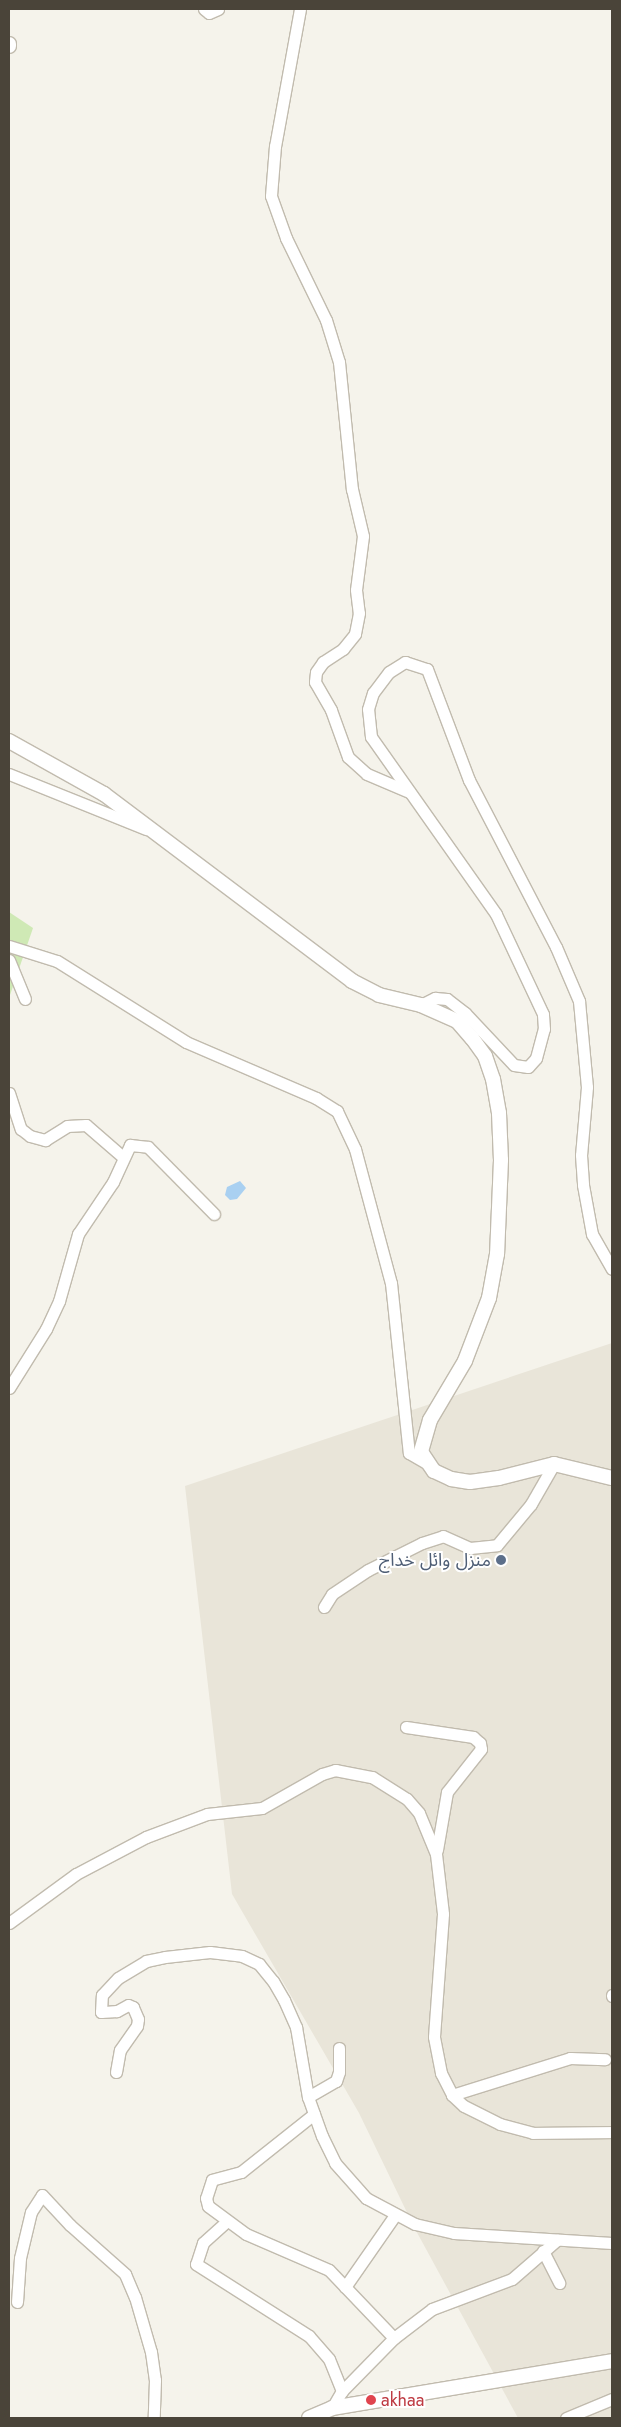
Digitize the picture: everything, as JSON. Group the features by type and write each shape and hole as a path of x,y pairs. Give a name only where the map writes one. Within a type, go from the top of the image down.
{"street":[{"path":"204,9 209,13 218,9"},
{"path":"300,9 275,146 271,196 282,229 326,320 339,362 352,490 364,536 356,590 359,613 355,634 343,649 323,662 316,672 315,682 331,710 348,757 367,774 409,792"},
{"path":"421,1005 435,998 447,999 465,1013 514,1065 520,1068 534,1063 544,1029 543,1014 522,966 496,914 371,737 368,709 380,682 397,665 412,662 427,669 469,780 556,947 579,1001 587,1087 581,1155 583,1185 592,1234 612,1269"},
{"path":"9,741 104,794 148,830 352,981 379,996 421,1005 457,1021 485,1056 495,1088 501,1160 497,1254 489,1298 465,1361 423,1436 421,1452 426,1463"},
{"path":"9,774 148,830"},
{"path":"9,946 57,961 186,1042 316,1098 337,1111 355,1149 391,1283 409,1453 451,1479 470,1482 554,1464 612,1478"},
{"path":"9,960 25,999"},
{"path":"9,1093 21,1129 30,1136 45,1140 67,1126 86,1125 123,1158"},
{"path":"9,1388 46,1329 59,1301 78,1234 113,1182 130,1145 148,1147 214,1214"},
{"path":"324,1607 332,1594 368,1570 422,1543 443,1536 470,1548 497,1545 531,1504 554,1464"},
{"path":"406,1727 472,1737 480,1743 481,1749 447,1792 436,1854"},
{"path":"9,1923 76,1874 146,1837 207,1814 262,1808 322,1774 335,1770 372,1777 406,1799 429,1831 436,1854 443,1914 434,2037 441,2073 452,2095 464,2106 500,2124 533,2133 612,2132"},
{"path":"116,2072 120,2050 137,2026 138,2019 133,2006 128,2005 117,2012 101,2012 102,1995 118,1978 146,1961 165,1957 210,1952 242,1956 259,1964 273,1980 296,2027 308,2097 314,2114 335,2163 366,2198 415,2224 454,2233 612,2244"},
{"path":"308,2097 336,2081 339,2072 339,2048"},
{"path":"452,2095 570,2058 605,2059"},
{"path":"314,2114 241,2172 212,2180 206,2198 208,2206 226,2222 269,2245 316,2263 345,2287 394,2338"},
{"path":"17,2302 20,2258 31,2212 42,2195 70,2225 125,2274 135,2297 151,2352 155,2380 154,2418"},
{"path":"345,2287 395,2215"},
{"path":"226,2222 203,2243 196,2264 309,2336 329,2359 342,2391"},
{"path":"332,2408 342,2391 394,2338 432,2308 521,2274 542,2251 557,2240"},
{"path":"542,2251 559,2283"},
{"path":"309,2418 332,2408 612,2361"},
{"path":"566,2418 612,2399"}],"shaded area":[{"path":"612,1343 612,2418 518,2418 414,2227 359,2113 232,1894 185,1486"}],"green space":[{"path":"9,912 33,928 9,998"}],"water":[{"path":"240,1181 246,1188 237,1199 230,1200 225,1195 227,1187"}],"place":[{"name":"منزل وائل خداج","path":"501,1560"},
{"name":"akhaa","path":"371,2400"}]}
